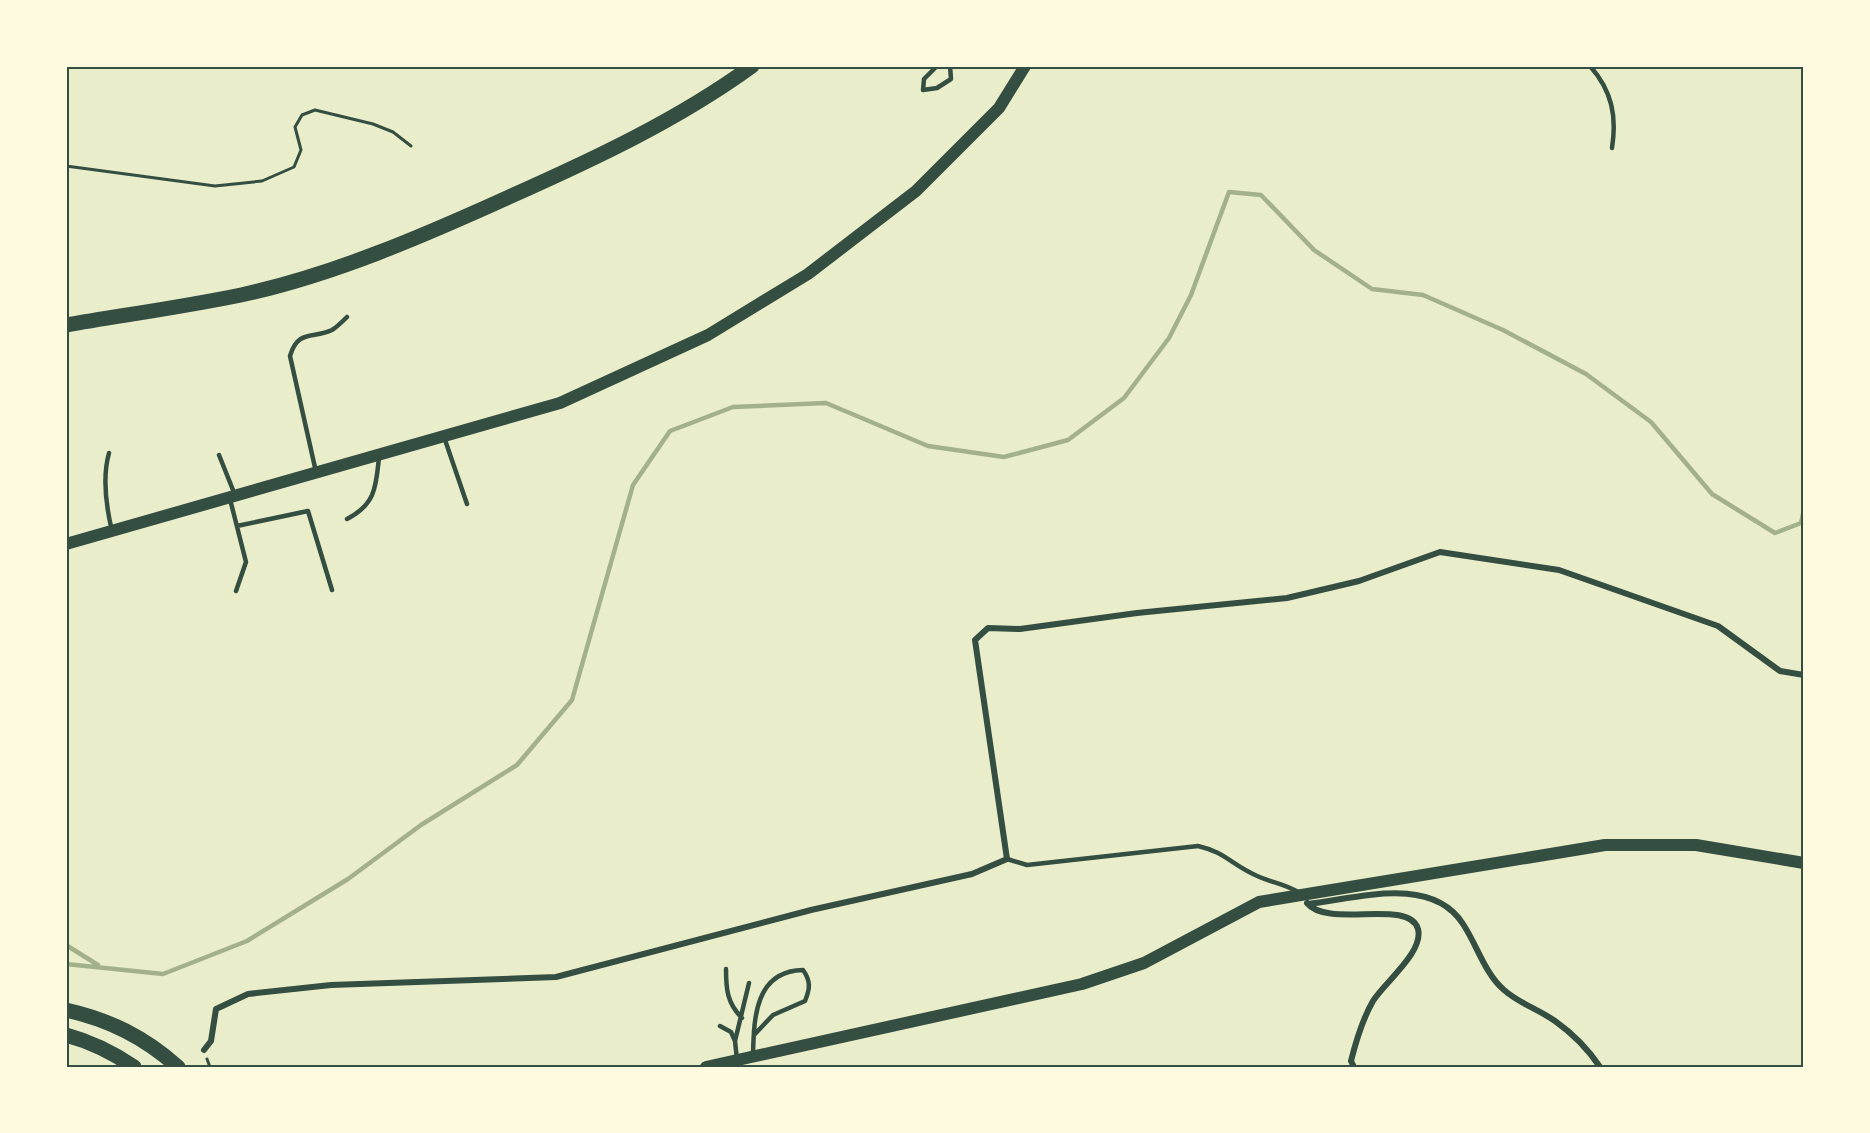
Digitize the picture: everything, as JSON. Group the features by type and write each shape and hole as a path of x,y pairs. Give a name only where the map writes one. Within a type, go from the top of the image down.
{"highway":[{"path":"66,325 242,295 349,264 447,225 589,161 722,88 752,66"},
{"path":"66,1010 99,1018 125,1029 155,1047 178,1067"},
{"path":"66,1035 97,1045 134,1067"}],"main road":[{"path":"66,544 560,403 708,335 808,274 924,184 999,108 1025,66"},
{"path":"706,1067 1082,984 1144,963 1259,902 1305,899 1605,845 1696,845 1804,863"}],"street":[{"path":"204,1050 212,1041 216,1009 248,994 331,985 556,977 811,910 972,874 1007,859 975,640 988,628 1020,629 1287,598 1359,581 1440,552 1559,570 1718,626 1780,671 1804,675"},
{"path":"1305,899 1401,893 1433,899 1450,909 1462,921 1500,987 1517,1001 1554,1020 1573,1035 1600,1067"},
{"path":"1305,899 1315,911 1395,915 1410,918 1418,927 1419,939 1414,952 1374,1000 1364,1019 1351,1062 1354,1067"}],"lane":[{"path":"937,66 924,79 923,90 937,88 951,79 950,66"},
{"path":"1590,66 1609,95 1616,124 1612,148"},
{"path":"316,472 291,356 298,341 306,336 332,330 347,317"},
{"path":"444,436 467,504"},
{"path":"109,453 105,468 107,511 112,531"},
{"path":"347,519 363,511 371,500 380,454"},
{"path":"219,455 232,496 246,562 236,591"},
{"path":"237,526 308,510 332,590"},
{"path":"1007,859 1027,865 1198,846 1217,850 1250,873 1283,884 1305,899"},
{"path":"726,969 726,989 730,1003 742,1018"},
{"path":"753,1057 754,1035 761,994 768,984 789,970 803,970 808,976 810,988 805,1001 773,1015 754,1035"},
{"path":"735,1041 749,983"},
{"path":"720,1026 731,1032 735,1041 737,1060"}],"path":[{"path":"66,166 215,186 262,181 294,167 301,150 295,127 302,115 315,110 373,124 393,132 411,146"}],"waterway":[{"path":"66,964 163,974 247,941 348,879 421,825 517,765 572,700 633,485 670,431 733,407 826,403 928,446 1004,457 1068,440 1124,398 1169,338 1191,295 1229,192 1261,195 1314,250 1372,289 1423,295 1503,330 1586,374 1651,422 1712,494 1775,533 1801,523 1804,510"},
{"path":"66,945 98,965"}]}
